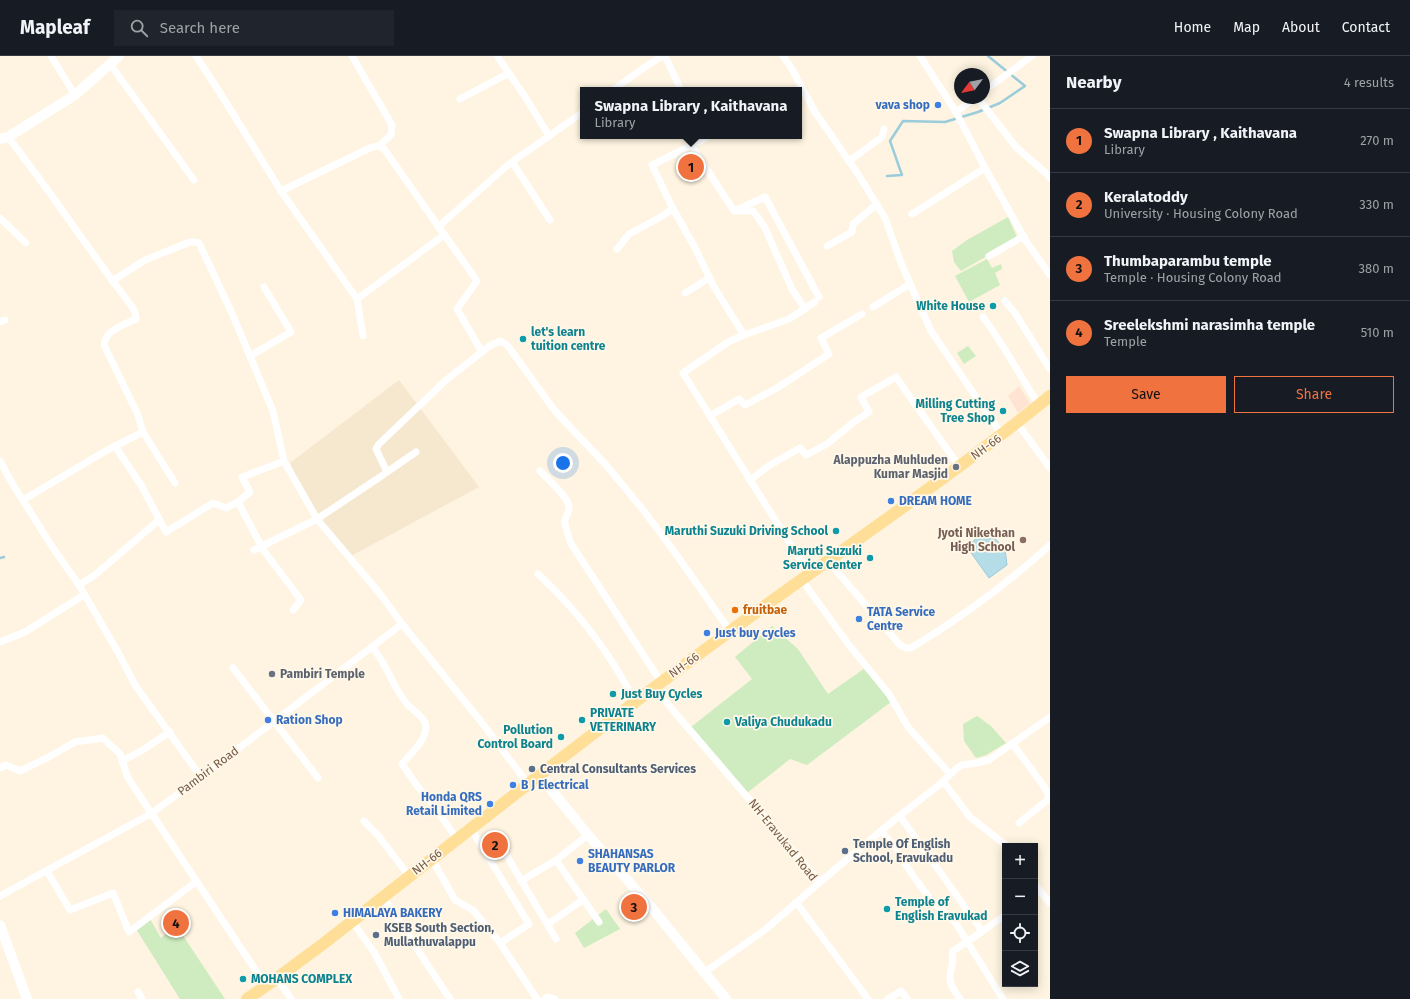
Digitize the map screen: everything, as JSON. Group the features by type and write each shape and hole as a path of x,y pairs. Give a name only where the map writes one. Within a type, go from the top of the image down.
{"main road":[{"path":"4,138 75,94 119,56"},
{"name":"NH-66","path":"247,999 352,921 635,702 730,631 1002,435 1050,396"},
{"path":"540,776 726,999"},
{"path":"0,925 27,999"}],"street":[{"path":"51,56 75,94"},
{"path":"196,56 280,191 357,299 363,336"},
{"path":"280,191 372,147 379,146 391,135 392,125 352,56"},
{"path":"497,56 524,95 549,136"},
{"path":"617,87 642,69 664,56 680,87"},
{"path":"783,56 792,69 800,87"},
{"path":"920,56 956,112 985,168 1024,236 1050,275"},
{"path":"990,87 1032,56"},
{"path":"110,64 194,180"},
{"path":"460,99 509,73"},
{"path":"802,91 885,218 910,284 931,331 1002,435"},
{"path":"956,112 967,104"},
{"path":"983,104 1016,147 1049,176"},
{"path":"438,227 512,162 580,114"},
{"path":"849,161 882,137 884,129"},
{"path":"4,138 27,162 133,308 136,319 110,332 104,339 104,345 138,415 143,432 175,483"},
{"path":"703,139 652,165 709,278 744,335"},
{"path":"379,146 387,153 477,281 457,309 482,352"},
{"path":"691,146 734,211"},
{"path":"512,162 550,220"},
{"path":"912,214 985,168"},
{"path":"734,211 765,197 817,299 789,319 728,342 683,373 750,480 805,577 849,645 889,694 908,727 950,774"},
{"path":"827,246 852,232 854,224 877,204"},
{"path":"617,249 629,234 674,209"},
{"path":"734,211 753,211 764,226 792,289 805,309"},
{"path":"0,218 26,243"},
{"path":"357,299 444,235"},
{"path":"989,256 1024,236"},
{"path":"112,281 145,260 190,242 198,243 231,311 273,411 284,461 317,519 381,595 402,624 479,719 529,785"},
{"path":"685,293 709,278"},
{"path":"873,307 910,284"},
{"path":"250,356 291,332 264,287"},
{"path":"1005,301 1015,313 1050,369"},
{"path":"710,416 740,399 745,405 776,388 829,354 821,338 862,314"},
{"path":"983,317 1039,405"},
{"path":"387,472 376,449 382,440 445,381 482,352 496,342 501,341 508,346 555,411 606,465 644,511 730,631"},
{"path":"750,480 770,465 800,448 806,455 827,444 869,412 861,397 896,377 959,466"},
{"path":"1017,423 1050,468"},
{"path":"23,500 97,456 143,432"},
{"path":"115,446 141,486 166,532 213,503 226,508 238,502 250,492 242,477 284,461"},
{"path":"258,548 317,519 416,452"},
{"path":"0,460 12,484 53,548 79,585 135,685 201,777"},
{"name":"NH-Eravukad Road","path":"540,471 568,503 569,509 565,519 565,524 570,542 658,685 820,882 766,929 705,972"},
{"path":"238,502 258,548 301,600 293,610"},
{"path":"79,585 95,575 159,520"},
{"path":"828,561 900,645 906,648 912,648 986,599 1019,574 1050,546"},
{"path":"538,574 578,615 613,663 635,702"},
{"path":"0,642 25,632 84,595"},
{"name":"Pambiri Road","path":"0,896 152,813 402,624"},
{"path":"372,647 381,657 394,686 408,705 425,721 427,727 424,738 402,764 418,787 433,804 457,839"},
{"path":"233,668 318,778"},
{"path":"820,882 943,781 956,768 962,765 989,760 1050,717"},
{"path":"122,761 141,751 170,732"},
{"path":"0,768 6,765 20,771 47,758 74,742 103,738 120,754 128,778 266,986"},
{"path":"1012,743 1043,785 1050,798 1019,823"},
{"path":"943,781 970,817 1003,843"},
{"path":"900,816 980,928 980,933"},
{"path":"364,822 377,834 410,876"},
{"path":"471,829 529,924 500,942"},
{"path":"881,831 896,848 911,873 931,900 955,922 1003,999"},
{"path":"521,881 556,860 588,835"},
{"path":"504,851 556,939"},
{"path":"432,859 455,900 473,910 500,942 537,999"},
{"path":"556,860 599,922"},
{"path":"47,871 70,910 113,893 129,932 197,881"},
{"path":"1038,891 1050,903"},
{"path":"383,897 450,999"},
{"path":"548,924 584,900"},
{"path":"796,902 868,999"},
{"path":"960,999 950,981 954,959 952,954 953,951 1002,917"},
{"path":"352,921 374,952 399,999"},
{"path":"277,978 291,999"},
{"path":"888,999 901,991 907,999"},
{"path":"138,992 142,999"},
{"path":"545,999 548,997 555,999"}],"shaded area":[{"path":"399,380 479,487 351,556 322,523 304,494 290,463"},
{"path":"1019,386 1030,403 1018,413 1008,396"}],"green space":[{"path":"1008,217 1017,237 961,271 954,262 952,251 967,240"},
{"path":"987,259 992,268 1001,264 1002,269 995,273 1000,285 969,302 955,276"},
{"path":"968,346 976,356 964,364 957,353"},
{"path":"772,626 798,649 828,694 865,668 891,702 807,765 790,759 747,793 691,727 752,679 735,657"},
{"path":"977,716 991,726 1006,743 986,755 976,758 964,741 963,724"},
{"path":"606,909 620,929 584,948 575,933"},
{"path":"150,919 161,938 176,925 225,999 180,999 136,929"}],"water":[{"path":"986,529 1005,549 1007,565 989,578 967,547"}],"waterway":[{"path":"887,176 902,175 890,141 903,121 945,122 978,112 1000,103 1025,86 988,56"},
{"path":"0,558 4,557"}],"place":[{"name":"vava shop","path":"938,105"},
{"name":"Swapna Library , Kaithavana","path":"691,167"},
{"name":"White House","path":"993,306"},
{"name":"let's learn tuition centre","path":"523,339"},
{"name":"Milling Cutting Tree Shop","path":"1003,411"},
{"name":"Alappuzha Muhluden Kumar Masjid","path":"956,467"},
{"name":"DREAM HOME","path":"891,501"},
{"name":"Maruthi Suzuki Driving School","path":"836,531"},
{"name":"Jyoti Nikethan High School","path":"1023,540"},
{"name":"Maruti Suzuki Service Center","path":"870,558"},
{"name":"fruitbae","path":"735,610"},
{"name":"TATA Service Centre","path":"859,619"},
{"name":"Just buy cycles","path":"707,633"},
{"name":"Pambiri Temple","path":"272,674"},
{"name":"Just Buy Cycles","path":"613,694"},
{"name":"Ration Shop","path":"268,720"},
{"name":"PRIVATE VETERINARY","path":"582,720"},
{"name":"Valiya Chudukadu","path":"727,722"},
{"name":"Pollution Control Board","path":"561,737"},
{"name":"Central Consultants Services","path":"532,769"},
{"name":"B J Electrical","path":"513,785"},
{"name":"Honda QRS Retail Limited","path":"490,804"},
{"name":"Keralatoddy","path":"495,845"},
{"name":"Temple Of English School, Eravukadu","path":"845,851"},
{"name":"SHAHANSAS BEAUTY PARLOR","path":"580,861"},
{"name":"Thumbaparambu temple","path":"634,907"},
{"name":"Temple of English Eravukad","path":"887,909"},
{"name":"HIMALAYA BAKERY","path":"335,913"},
{"name":"Sreelekshmi narasimha temple","path":"176,923"},
{"name":"KSEB South Section, Mullathuvalappu","path":"376,935"},
{"name":"MOHANS COMPLEX","path":"243,979"}]}
